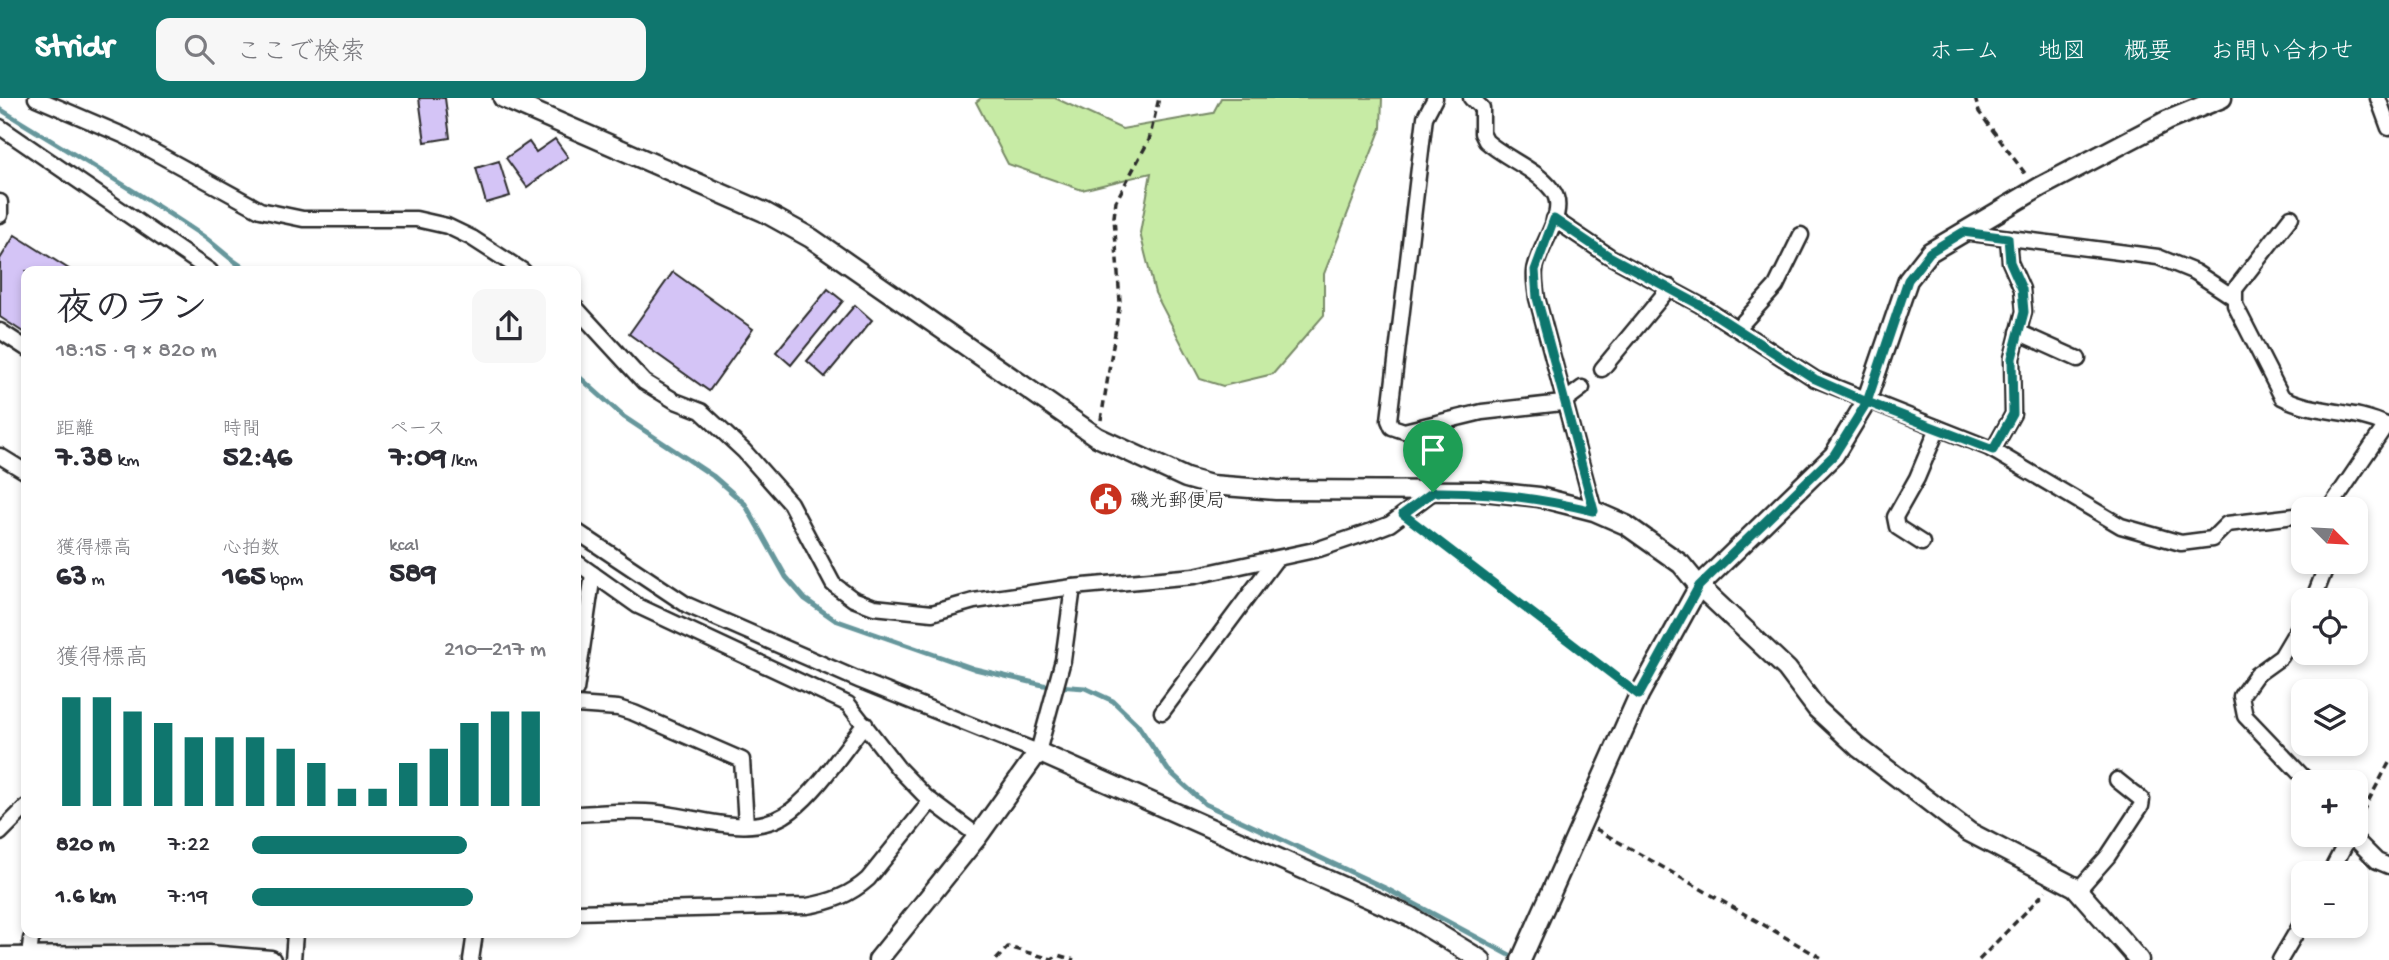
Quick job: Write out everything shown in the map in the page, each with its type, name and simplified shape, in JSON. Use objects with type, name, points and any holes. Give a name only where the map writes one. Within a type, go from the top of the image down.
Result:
[{"type":"street","points":[[36,98],[125,136],[260,211],[303,219],[416,219],[447,226],[472,238],[515,266]]},
{"type":"street","points":[[503,98],[764,212],[811,238],[1097,437],[1160,468],[1211,485],[1276,490],[1483,491],[1528,496],[1594,511],[1626,525],[1654,542],[1681,564],[1699,586],[1787,669],[1817,709],[1858,747],[1969,832],[2059,877],[2078,890],[2139,960]]},
{"type":"street","points":[[1435,98],[1425,117],[1389,420],[1392,426],[1404,431],[1482,412],[1562,403],[1582,388]]},
{"type":"street","points":[[1471,98],[1482,108],[1482,133],[1486,141],[1536,175],[1553,191],[1556,199],[1554,219],[1535,270],[1537,298],[1562,403],[1594,511]]},
{"type":"street","points":[[1522,958],[1639,695],[1699,586],[1834,455],[1867,402],[1908,280],[1930,252],[2037,188],[2166,121],[2222,98]]},
{"type":"street","points":[[2378,98],[2389,128]]},
{"type":"street","points":[[0,127],[203,266]]},
{"type":"street","points":[[0,202],[0,215]]},
{"type":"street","points":[[2233,297],[2248,270],[2291,218]]},
{"type":"street","points":[[1554,219],[1609,256],[1670,287],[1815,379],[1993,450],[2121,526],[2181,543],[2212,539],[2227,524],[2291,516]]},
{"type":"street","points":[[1963,232],[2158,257],[2195,272],[2233,297],[2275,388],[2282,397],[2302,405],[2369,416],[2388,425],[2337,497]]},
{"type":"street","points":[[1737,329],[1776,286],[1801,235]]},
{"type":"street","points":[[1993,450],[2013,414],[2012,358],[2024,302],[2010,262],[2008,238]]},
{"type":"street","points":[[1602,369],[1670,287]]},
{"type":"street","points":[[581,313],[644,382],[707,416],[762,471],[790,503],[833,584],[853,599],[874,607],[932,613],[974,601],[1073,587],[1194,576],[1276,559],[1372,531],[1403,514],[1433,492]]},
{"type":"street","points":[[0,331],[21,345]]},
{"type":"street","points":[[2018,332],[2078,359]]},
{"type":"street","points":[[1922,542],[1897,527],[1895,517],[1917,478],[1938,428]]},
{"type":"street","points":[[0,456],[21,469]]},
{"type":"street","points":[[581,534],[659,589],[687,605],[861,681],[1038,752],[1409,916],[1481,960]]},
{"type":"street","points":[[1162,712],[1276,559]]},
{"type":"street","points":[[581,566],[638,606],[848,704],[898,768],[931,801],[978,836]]},
{"type":"street","points":[[581,656],[593,574]]},
{"type":"street","points":[[878,960],[978,836],[1038,752],[1063,660],[1073,587]]},
{"type":"street","points":[[2291,640],[2281,657],[2256,675],[2241,696],[2245,716],[2297,770]]},
{"type":"street","points":[[581,706],[626,710],[742,760],[746,825]]},
{"type":"street","points":[[581,814],[648,812],[746,825],[775,819],[791,811],[864,724]]},
{"type":"street","points":[[2078,890],[2108,856],[2141,806],[2142,800],[2117,780]]},
{"type":"street","points":[[581,912],[807,906],[825,903],[858,888],[868,879],[931,801]]},
{"type":"street","points":[[0,833],[21,812]]},
{"type":"street","points":[[2363,847],[2377,861],[2389,866]]},
{"type":"street","points":[[29,957],[32,938]]},
{"type":"street","points":[[293,960],[295,938]]},
{"type":"street","points":[[471,960],[474,938]]},
{"type":"street","points":[[2280,960],[2293,938]]},
{"type":"street","points":[[0,957],[209,955],[271,960]]},
{"type":"path","points":[[1097,437],[1120,302],[1114,217],[1116,201],[1149,140],[1159,98]]},
{"type":"path","points":[[1975,98],[1979,112],[2037,188]]},
{"type":"path","points":[[1403,514],[1639,695]]},
{"type":"path","points":[[2368,802],[2389,762]]},
{"type":"path","points":[[1582,822],[1825,960]]},
{"type":"path","points":[[1979,960],[2059,877]]},
{"type":"path","points":[[996,960],[1008,947],[1052,959],[1058,955],[1074,960]]},
{"type":"green space","points":[[981,98],[1055,98],[1122,129],[1213,113],[1221,98],[1382,98],[1381,128],[1324,274],[1324,315],[1273,374],[1223,386],[1200,379],[1155,293],[1140,233],[1151,173],[1082,190],[1008,164],[976,102]]},
{"type":"building","points":[[419,98],[445,98],[450,138],[425,142]]},
{"type":"building","points":[[555,139],[568,157],[527,187],[506,158],[529,142],[536,152]]},
{"type":"building","points":[[499,161],[510,196],[486,203],[476,168]]},
{"type":"building","points":[[15,235],[64,266],[21,266],[21,331],[0,317],[0,259]]},
{"type":"building","points":[[673,272],[753,329],[709,391],[629,334]]},
{"type":"building","points":[[828,289],[843,301],[791,365],[776,352]]},
{"type":"building","points":[[855,305],[872,320],[825,377],[807,361]]},
{"type":"waterway","points":[[0,109],[126,186],[242,266]]},
{"type":"waterway","points":[[581,378],[624,417],[713,476],[745,504],[786,577],[805,599],[835,620],[975,669],[1043,685],[1085,688],[1113,701],[1137,724],[1168,770],[1205,804],[1385,888],[1519,960]]},
{"type":"place","name":"磯光郵便局","points":[[1106,499]]},
{"type":"route","points":[[1433,492],[1403,514],[1639,695],[1699,586],[1807,478],[1834,455],[1846,440],[1867,402],[1993,450],[2013,414],[2015,401],[2011,377],[2012,358],[2024,312],[2022,289],[2010,262],[2008,238],[1963,232],[1930,252],[1908,280],[1867,402],[1815,379],[1700,305],[1642,271],[1609,256],[1554,219],[1535,270],[1537,298],[1562,403],[1594,511],[1539,498],[1483,491],[1433,492]]}]
